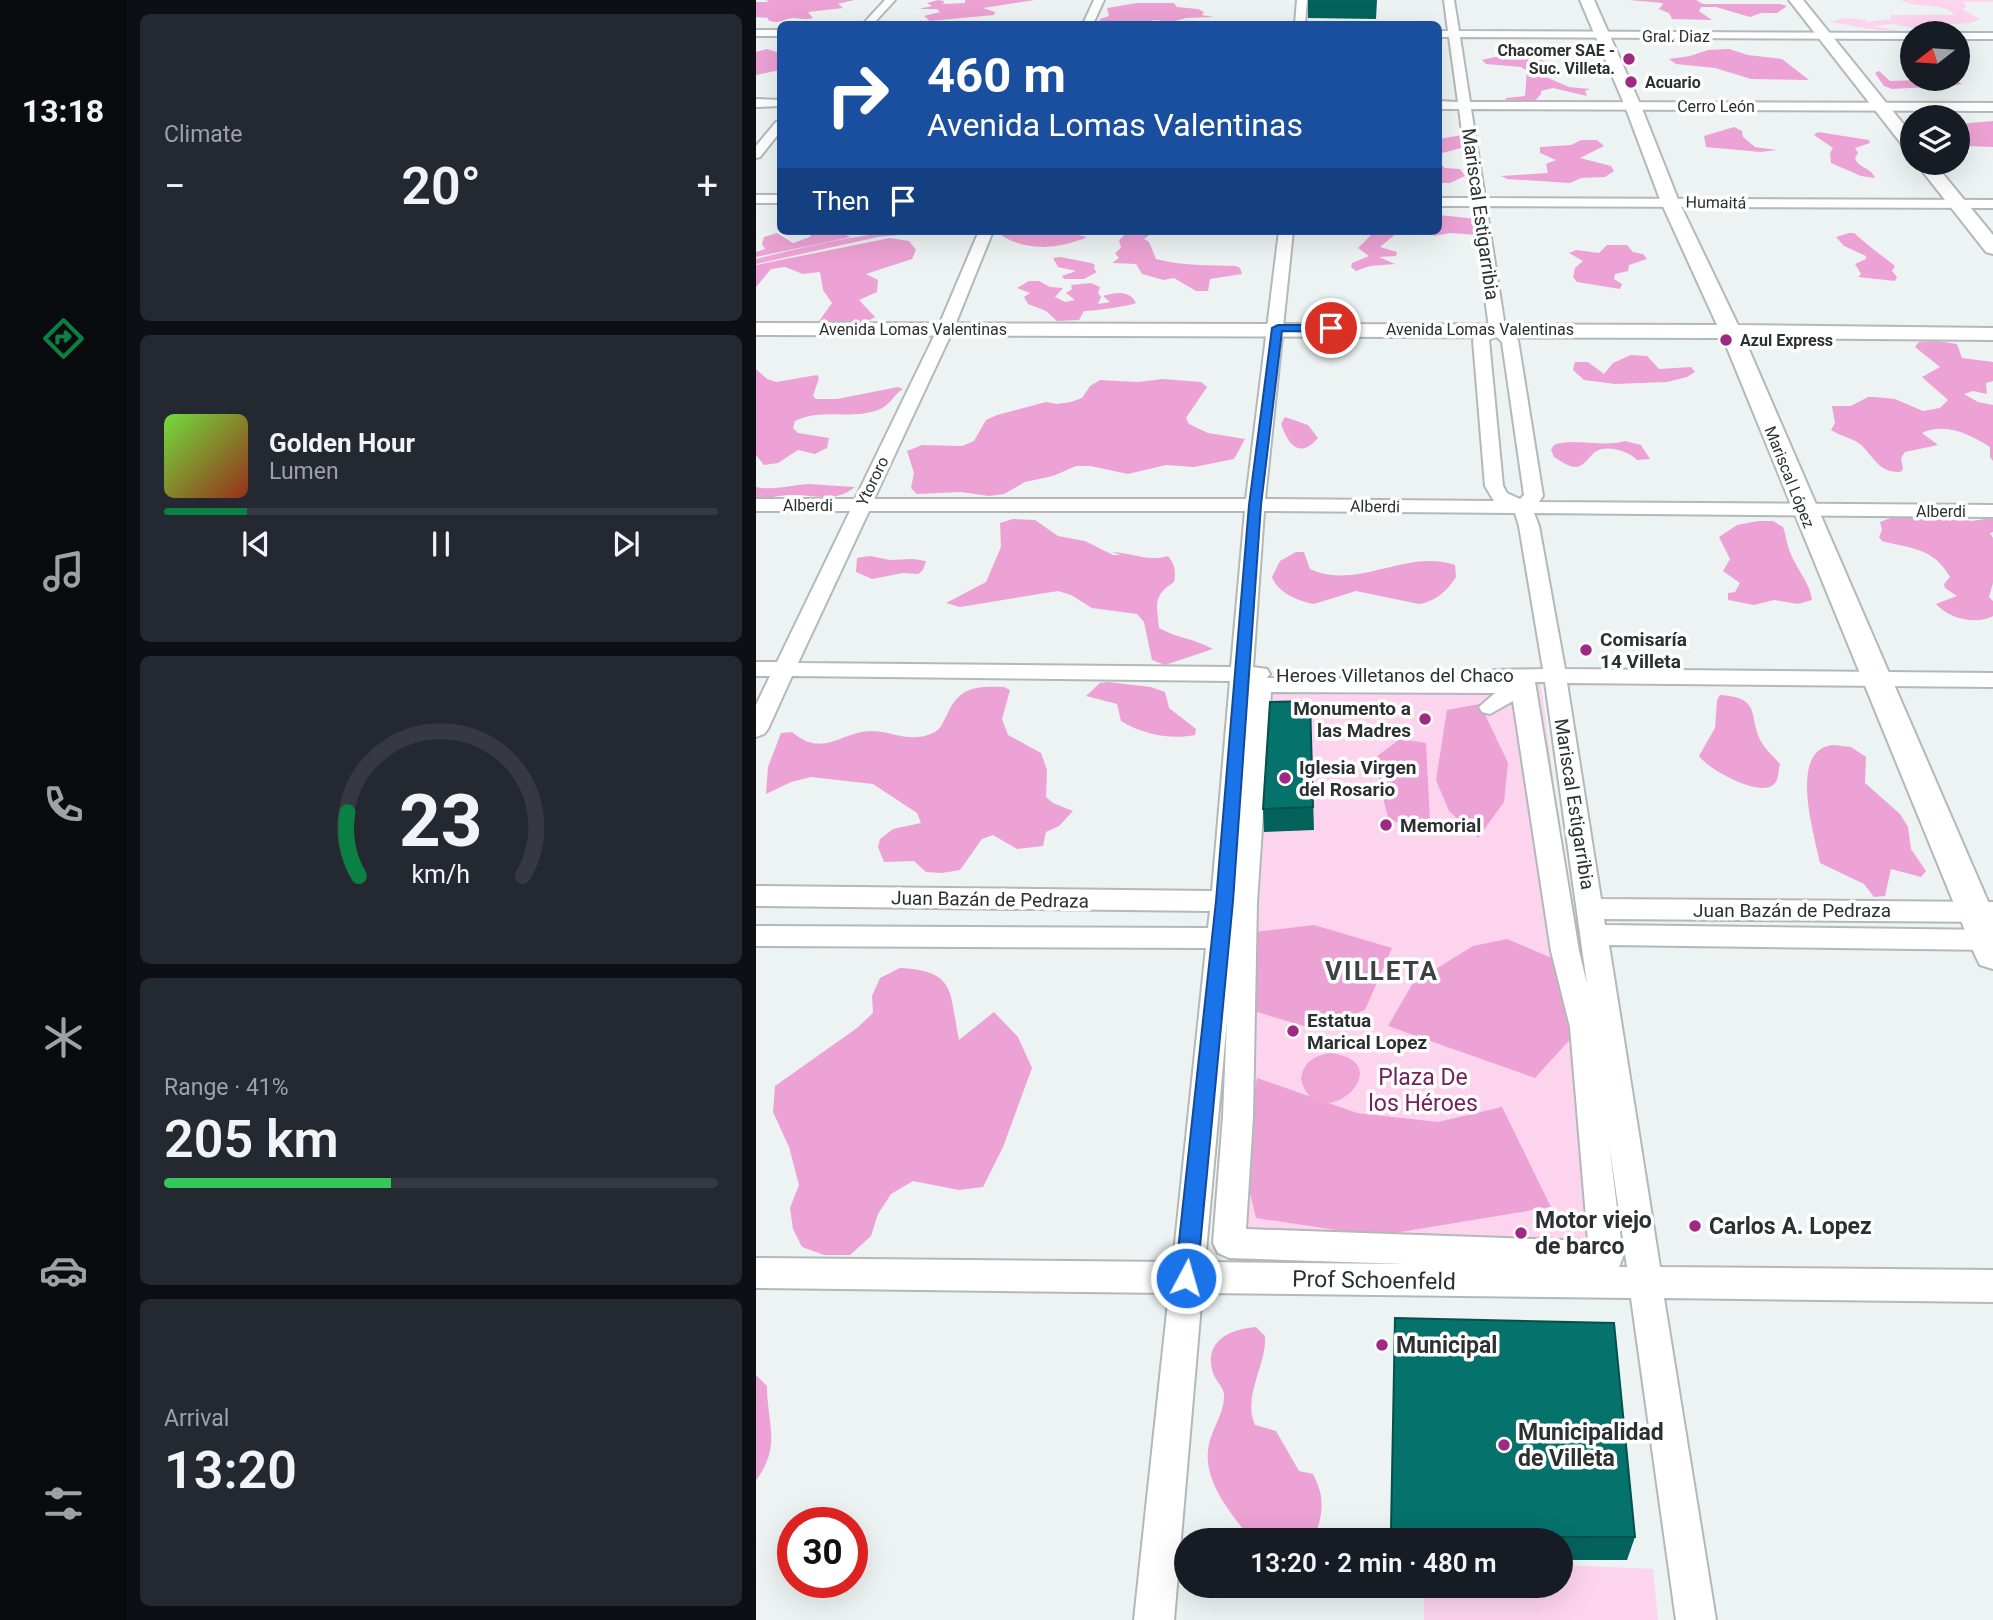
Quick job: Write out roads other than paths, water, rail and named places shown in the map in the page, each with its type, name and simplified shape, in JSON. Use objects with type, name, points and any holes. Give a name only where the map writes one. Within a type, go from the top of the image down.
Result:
[{"type":"main road","name":"Mariscal López","points":[[1587,0],[1633,106],[1670,202],[1731,332],[1876,679],[1984,912],[1991,945]]},
{"type":"main road","points":[[1796,0],[1900,130]]},
{"type":"main road","points":[[1935,175],[1993,248]]},
{"type":"main road","name":"Avenida Lomas Valentinas","points":[[756,329],[1278,328],[1993,334]]},
{"type":"street","points":[[871,21],[890,0]]},
{"type":"street","points":[[1089,21],[1099,0]]},
{"type":"street","points":[[1300,21],[1302,0]]},
{"type":"street","name":"Mariscal Estigarribia","points":[[1449,0],[1446,34],[1465,105],[1497,329],[1510,340],[1534,496],[1522,508],[1529,526],[1555,677],[1696,1620]]},
{"type":"street","points":[[756,33],[777,33]]},
{"type":"street","name":"Gral. Diaz","points":[[1446,34],[1900,36]]},
{"type":"street","points":[[1970,36],[1993,36]]},
{"type":"street","points":[[756,103],[777,103]]},
{"type":"street","name":"Cerro León","points":[[1442,105],[1993,107]]},
{"type":"street","points":[[756,154],[777,129]]},
{"type":"street","points":[[756,199],[777,199]]},
{"type":"street","name":"Humaitá","points":[[1442,202],[1993,204]]},
{"type":"street","name":"Ytororo","points":[[756,729],[945,330],[984,235]]},
{"type":"street","points":[[1154,1620],[1221,938],[1255,505],[1278,328],[1286,235]]},
{"type":"street","points":[[1497,329],[1481,340],[1494,486],[1500,497],[1522,508]]},
{"type":"street","name":"Alberdi","points":[[756,505],[1255,505],[1993,511]]},
{"type":"street","name":"Heroes Villetanos del Chaco","points":[[756,669],[1993,680]]},
{"type":"street","points":[[1522,685],[1566,951],[1584,1027],[1601,1221],[1607,1257],[1229,1243],[1238,1116],[1244,915],[1260,685],[1522,685],[1555,677]]},
{"type":"street","points":[[1490,707],[1522,685]]},
{"type":"street","name":"Juan Bazán de Pedraza","points":[[756,897],[1224,901]]},
{"type":"street","name":"Juan Bazán de Pedraza","points":[[1593,922],[1984,912]]},
{"type":"street","points":[[1593,922],[1991,945]]},
{"type":"street","points":[[756,936],[1221,938]]},
{"type":"street","name":"Prof Schoenfeld","points":[[756,1273],[1993,1286]]},
{"type":"place","name":"Chacomer SAE - Suc. Villeta.","points":[[1629,59]]},
{"type":"place","name":"Acuario","points":[[1631,82]]},
{"type":"place","name":"Azul Express","points":[[1726,340]]},
{"type":"place","name":"Comisaría 14 Villeta","points":[[1586,650]]},
{"type":"place","name":"Monumento a las Madres","points":[[1425,719]]},
{"type":"place","name":"Iglesia Virgen del Rosario","points":[[1285,778]]},
{"type":"place","name":"Memorial","points":[[1386,825]]},
{"type":"place","name":"Estatua Marical Lopez","points":[[1293,1031]]},
{"type":"place","name":"Carlos A. Lopez","points":[[1695,1226]]},
{"type":"place","name":"Motor viejo de barco","points":[[1521,1233]]},
{"type":"place","name":"Municipal","points":[[1382,1345]]},
{"type":"place","name":"Municipalidad de Villeta","points":[[1504,1445]]},
{"type":"district","name":"VILLETA","points":[[1382,971]]},
{"type":"park label","name":"Plaza De los Héroes","points":[[1423,1090]]}]
